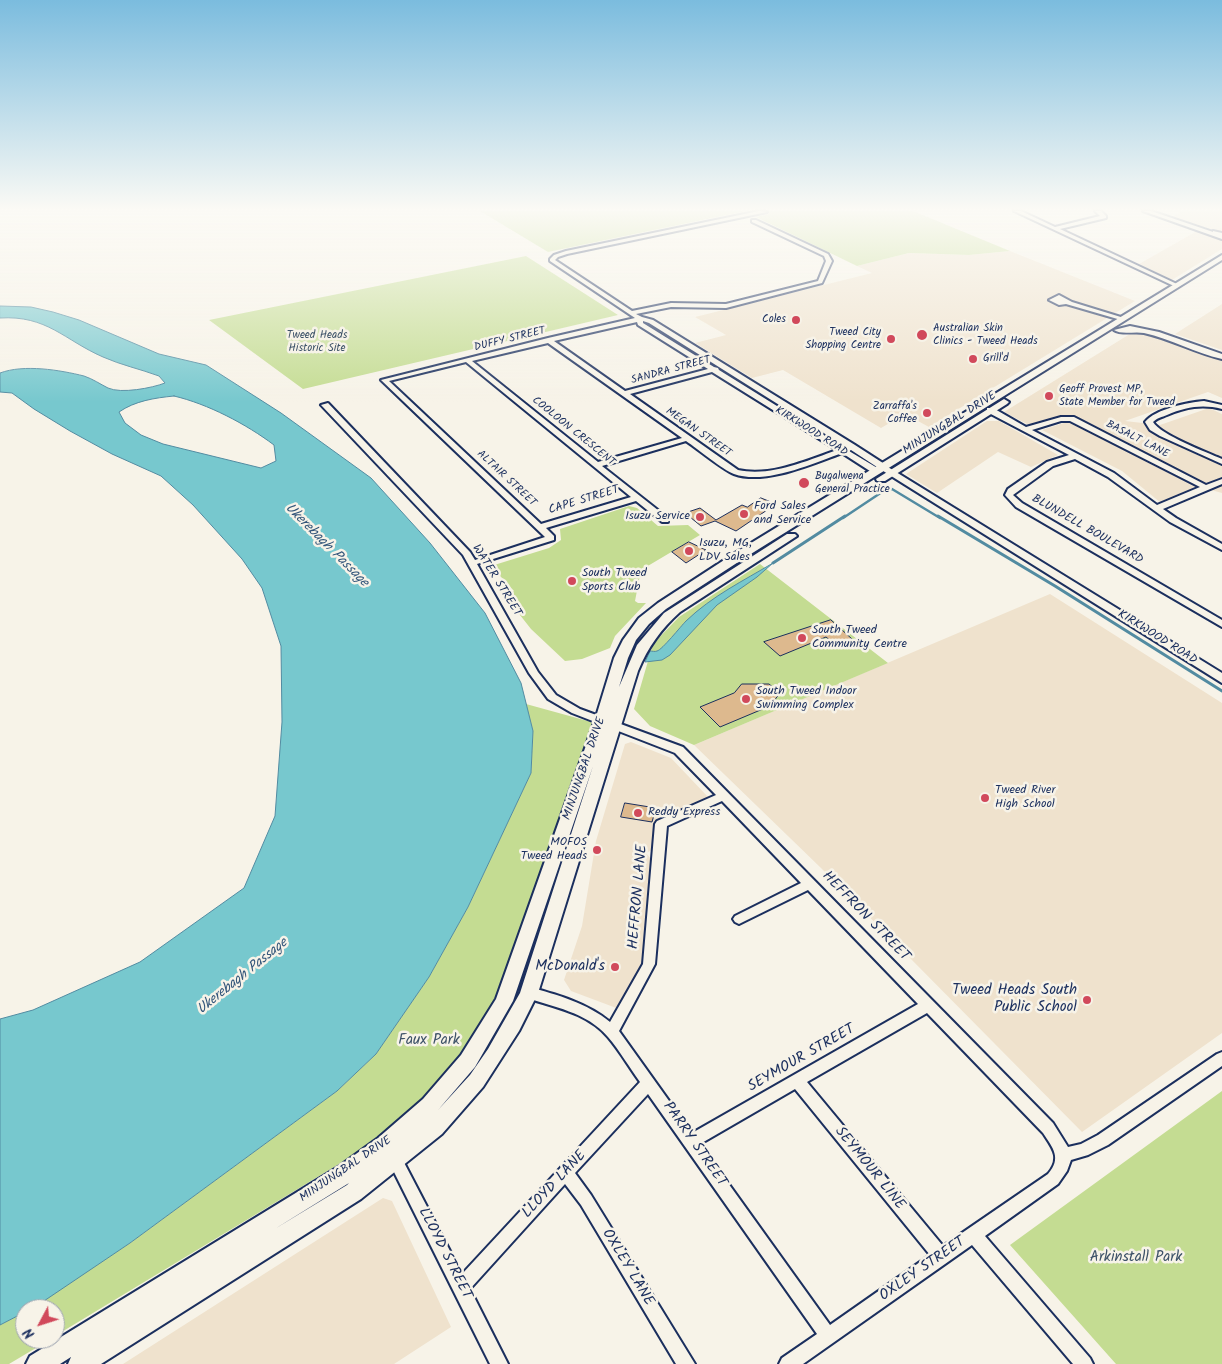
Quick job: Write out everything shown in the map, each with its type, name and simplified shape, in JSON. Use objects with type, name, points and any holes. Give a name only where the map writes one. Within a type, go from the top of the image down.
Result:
[{"type":"main road","name":"MINJUNGBAL DRIVE","points":[[82,1364],[354,1192],[391,1153],[468,1061],[504,1001],[608,722],[638,652],[660,622],[695,596],[884,471],[1121,318],[1192,275]]},
{"type":"main road","name":"MINJUNGBAL DRIVE","points":[[984,406],[1118,330],[1207,275]]},
{"type":"main road","name":"MINJUNGBAL DRIVE","points":[[38,1364],[328,1185],[391,1153],[461,1102],[492,1062],[512,1030],[529,992],[608,722]]},
{"type":"street","name":"KIRKWOOD ROAD","points":[[572,275],[636,316],[651,321],[852,447],[884,471],[1222,679]]},
{"type":"street","name":"DUFFY STREET","points":[[384,380],[548,340],[636,316],[684,306],[726,306],[816,284],[824,278],[825,275]]},
{"type":"street","points":[[1155,275],[1176,284]]},
{"type":"street","points":[[1068,303],[1121,318],[1222,356]]},
{"type":"street","name":"KIRKWOOD ROAD","points":[[636,316],[640,324],[841,451],[884,471]]},
{"type":"street","points":[[1118,330],[1143,331],[1222,356]]},
{"type":"street","name":"MEGAN STREET","points":[[548,340],[735,472],[751,476],[762,476],[852,447]]},
{"type":"street","name":"COOLOON CRESCENT","points":[[467,360],[665,520]]},
{"type":"street","name":"SANDRA STREET","points":[[623,394],[723,367]]},
{"type":"street","name":"ALTAIR STREET","points":[[384,380],[541,528]]},
{"type":"street","points":[[1222,407],[1211,402],[1198,402],[1152,418],[1148,422],[1153,428],[1163,434],[1222,462]]},
{"type":"street","name":"WATER STREET","points":[[325,405],[452,537],[474,563],[545,688],[563,704],[608,722]]},
{"type":"street","points":[[984,406],[1111,475],[1173,520],[1222,547]]},
{"type":"street","name":"BASALT LANE","points":[[1026,430],[1061,419],[1071,420],[1206,488]]},
{"type":"street","points":[[596,465],[686,439]]},
{"type":"street","name":"BLUNDELL BOULEVARD","points":[[1075,456],[1050,464],[1011,491],[1009,495],[1019,505],[1222,624]]},
{"type":"street","points":[[1157,508],[1222,481]]},
{"type":"street","name":"CAPE STREET","points":[[541,528],[636,498]]},
{"type":"street","points":[[474,563],[551,538],[541,528]]},
{"type":"street","name":"HEFFRON STREET","points":[[608,722],[674,747],[1048,1128],[1064,1155]]},
{"type":"street","name":"HEFFRON LANE","points":[[612,1032],[649,964],[661,824],[723,796]]},
{"type":"street","points":[[739,919],[809,884]]},
{"type":"street","name":"PARRY STREET","points":[[529,992],[577,1007],[596,1017],[612,1032],[692,1141],[828,1336]]},
{"type":"street","name":"SEYMOUR STREET","points":[[692,1141],[928,1005]]},
{"type":"street","points":[[1064,1155],[1083,1150],[1103,1140],[1222,1058]]},
{"type":"street","name":"SEYMOUR LINE","points":[[797,1081],[942,1257]]},
{"type":"street","name":"LLOYD LANE","points":[[461,1287],[649,1082]]},
{"type":"street","name":"LLOYD STREET","points":[[391,1153],[499,1364]]},
{"type":"street","name":"OXLEY STREET","points":[[788,1364],[974,1235],[1058,1174],[1064,1164],[1064,1155]]},
{"type":"street","name":"OXLEY LANE","points":[[566,1173],[586,1200],[686,1364]]},
{"type":"street","points":[[974,1235],[1084,1364]]},
{"type":"shaded area","name":"Tweed City Shopping Centre","points":[[865,275],[1069,275],[1135,301],[929,427],[905,414],[881,428],[783,370],[752,378],[695,343],[726,335],[695,317]]},
{"type":"shaded area","points":[[1161,275],[1181,275],[1172,280]]},
{"type":"shaded area","points":[[1222,304],[1222,350],[1175,334]]},
{"type":"shaded area","points":[[1133,332],[1154,336],[1222,361],[1222,398],[1208,392],[1125,421],[1160,425],[1209,408],[1222,414],[1222,493],[1197,486],[1161,503],[1122,471],[1042,430],[1067,422],[1093,432],[1074,418],[1062,415],[1027,424],[1004,412]]},
{"type":"shaded area","points":[[987,421],[999,421],[1058,455],[1031,467],[998,452],[937,493],[906,474]]},
{"type":"shaded area","name":"Tweed River High School","points":[[1050,594],[1222,703],[1222,1033],[1082,1132],[821,868],[694,745]]},
{"type":"shaded area","points":[[631,742],[671,758],[709,798],[656,824],[652,850],[646,853],[651,859],[643,966],[619,1009],[571,991],[564,980],[582,926],[596,841],[625,744]]},
{"type":"shaded area","points":[[383,1198],[392,1201],[451,1327],[394,1364],[123,1364]]},
{"type":"green space","name":"Tweed Heads Historic Site","points":[[434,275],[555,275],[618,315],[303,389],[209,320]]},
{"type":"green space","name":"South Tweed Sports Club","points":[[629,506],[637,508],[658,526],[688,525],[700,535],[641,570],[635,601],[646,603],[615,636],[610,648],[582,659],[565,661],[531,629],[505,596],[514,591],[491,566],[549,548],[561,540],[560,529]]},
{"type":"green space","points":[[760,564],[888,663],[694,745],[650,726],[634,709],[653,644],[679,617]]},
{"type":"green space","name":"Faux Park","points":[[526,704],[595,723],[497,996],[458,1064],[382,1138],[65,1330],[65,1299],[45,1299],[130,1243],[337,1091],[376,1054],[429,977],[468,907],[531,773],[533,731]]},
{"type":"green space","name":"Arkinstall Park","points":[[1222,1091],[1222,1364],[1116,1364],[1010,1245]]},
{"type":"green space","points":[[15,1317],[15,1349],[34,1349],[9,1364],[0,1364],[0,1325]]},
{"type":"water","name":"Ukerebagh Passage","points":[[0,306],[31,307],[53,312],[79,320],[159,354],[206,365],[281,413],[371,478],[430,543],[485,613],[521,683],[533,731],[531,773],[468,907],[429,977],[376,1054],[337,1091],[130,1243],[47,1299],[15,1299],[15,1317],[0,1325],[0,1019],[33,1010],[140,962],[244,888],[275,816],[282,722],[281,646],[262,588],[242,559],[193,505],[161,476],[112,454],[70,431],[12,393],[0,392],[0,373],[31,368],[53,370],[84,376],[114,390],[145,388],[165,383],[159,376],[103,357],[55,330],[30,320],[0,318]],"holes":[[[174,396],[200,404],[239,422],[274,445],[276,461],[261,468],[163,444],[141,435],[125,423],[119,412],[138,403]]]},
{"type":"water","points":[[773,563],[757,577],[717,605],[670,655],[662,660],[645,662],[650,651],[659,650],[686,621],[706,604]]},
{"type":"building","name":"Ford Sales and Service","points":[[761,498],[776,504],[736,531],[715,521],[701,526],[685,513],[700,508],[716,520],[742,505],[747,507]]},
{"type":"building","name":"Isuzu, MG, LDV Sales","points":[[689,542],[706,550],[686,563],[672,552]]},
{"type":"building","name":"South Tweed Community Centre","points":[[831,620],[852,639],[837,646],[826,637],[780,656],[764,642]]},
{"type":"building","name":"South Tweed Indoor Swimming Complex","points":[[742,684],[769,684],[780,693],[770,706],[720,727],[700,707],[734,693]]},
{"type":"building","name":"Reddy Express","points":[[625,803],[656,808],[652,822],[621,817]]},
{"type":"waterway","points":[[843,518],[885,490],[892,489],[940,518]]},
{"type":"waterway","points":[[773,563],[845,516]]},
{"type":"waterway","points":[[938,516],[1055,586],[1222,691]]},
{"type":"place","name":"Coles","points":[[796,320]]},
{"type":"place","name":"Australian Skin Clinics - Tweed Heads","points":[[922,335]]},
{"type":"place","name":"Tweed City Shopping Centre","points":[[891,339]]},
{"type":"place","name":"Grill'd","points":[[973,359]]},
{"type":"place","name":"Geoff Provest MP, State Member for Tweed","points":[[1049,396]]},
{"type":"place","name":"Zarraffa's Coffee","points":[[927,413]]},
{"type":"place","name":"Bugalwena General Practice","points":[[804,483]]},
{"type":"place","name":"Ford Sales and Service","points":[[744,514]]},
{"type":"place","name":"Isuzu Service","points":[[700,517]]},
{"type":"place","name":"Isuzu, MG, LDV Sales","points":[[689,551]]},
{"type":"place","name":"South Tweed Sports Club","points":[[572,581]]},
{"type":"place","name":"South Tweed Community Centre","points":[[802,638]]},
{"type":"place","name":"South Tweed Indoor Swimming Complex","points":[[746,699]]},
{"type":"place","name":"Tweed River High School","points":[[985,798]]},
{"type":"place","name":"Reddy Express","points":[[638,813]]},
{"type":"place","name":"MOFOS Tweed Heads","points":[[597,850]]},
{"type":"place","name":"McDonald's","points":[[615,967]]},
{"type":"place","name":"Tweed Heads South Public School","points":[[1087,1000]]}]
